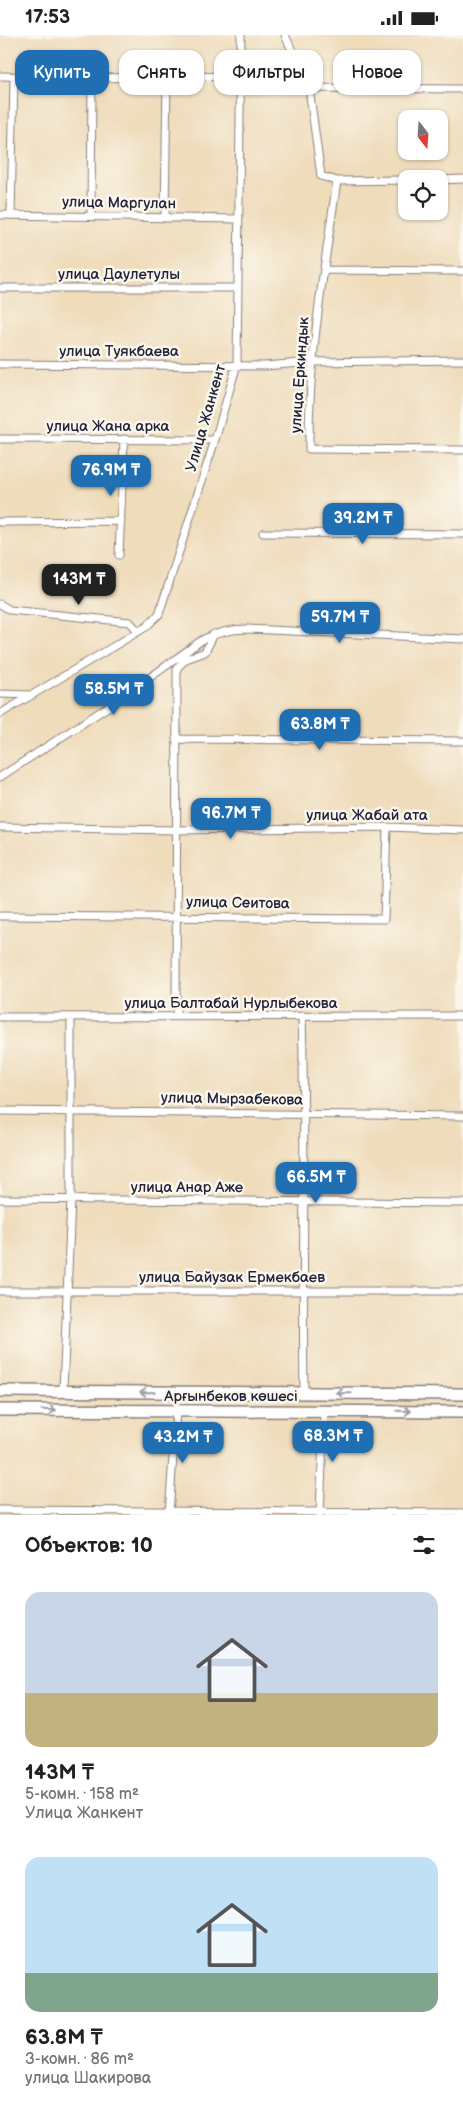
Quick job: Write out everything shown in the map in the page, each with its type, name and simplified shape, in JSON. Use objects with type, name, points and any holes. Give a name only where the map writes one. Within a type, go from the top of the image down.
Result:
[{"type":"main road","name":"Арғынбеков көшесі","points":[[0,1391],[463,1394]]},
{"type":"main road","name":"Арғынбеков көшесі","points":[[0,1410],[463,1412]]},
{"type":"street","name":"Улица Жанкент","points":[[240,35],[240,50]]},
{"type":"street","points":[[285,35],[292,50]]},
{"type":"street","points":[[0,77],[14,77],[11,215]]},
{"type":"street","points":[[323,89],[463,89]]},
{"type":"street","points":[[91,216],[92,95]]},
{"type":"street","points":[[165,217],[167,95]]},
{"type":"street","name":"Улица Жанкент","points":[[0,714],[154,621],[159,614],[215,440],[237,364],[240,95]]},
{"type":"street","points":[[310,95],[321,176],[337,181],[398,180]]},
{"type":"street","points":[[448,179],[463,179]]},
{"type":"street","name":"улица Еркиндык","points":[[337,181],[313,362],[309,449],[463,450]]},
{"type":"street","name":"улица Маргулан","points":[[0,215],[238,219]]},
{"type":"street","points":[[324,270],[463,271]]},
{"type":"street","name":"улица Даулетулы","points":[[0,288],[238,288]]},
{"type":"street","name":"улица Туякбаева","points":[[0,364],[237,364],[265,366],[313,362],[463,360]]},
{"type":"street","name":"улица Жана арка","points":[[0,439],[215,440]]},
{"type":"street","points":[[119,555],[124,439]]},
{"type":"street","points":[[0,522],[121,521]]},
{"type":"street","points":[[263,533],[463,534]]},
{"type":"street","points":[[0,605],[10,610],[130,622],[138,631]]},
{"type":"street","points":[[0,777],[124,697],[214,633],[231,629],[247,629],[463,639]]},
{"type":"street","points":[[176,1016],[175,830],[177,668],[186,659],[206,652],[214,633]]},
{"type":"street","points":[[0,695],[32,695]]},
{"type":"street","points":[[176,739],[463,741]]},
{"type":"street","name":"улица Жабай ата","points":[[0,827],[175,830],[387,827],[463,830]]},
{"type":"street","name":"улица Сеитова","points":[[0,916],[384,919],[387,827]]},
{"type":"street","points":[[302,1016],[305,1114],[302,1291],[304,1393]]},
{"type":"street","name":"улица Балтабай Нурлыбекова","points":[[0,1017],[463,1016]]},
{"type":"street","points":[[63,1391],[72,1200],[71,1017]]},
{"type":"street","name":"улица Мырзабекова","points":[[0,1111],[463,1116]]},
{"type":"street","name":"улица Анар Аже","points":[[0,1199],[463,1203]]},
{"type":"street","name":"улица Байузак Ермекбаев","points":[[0,1291],[463,1291]]},
{"type":"street","points":[[320,1514],[324,1410]]},
{"type":"street","points":[[169,1514],[176,1412]]},
{"type":"street","points":[[0,1510],[169,1514],[463,1513]]}]
